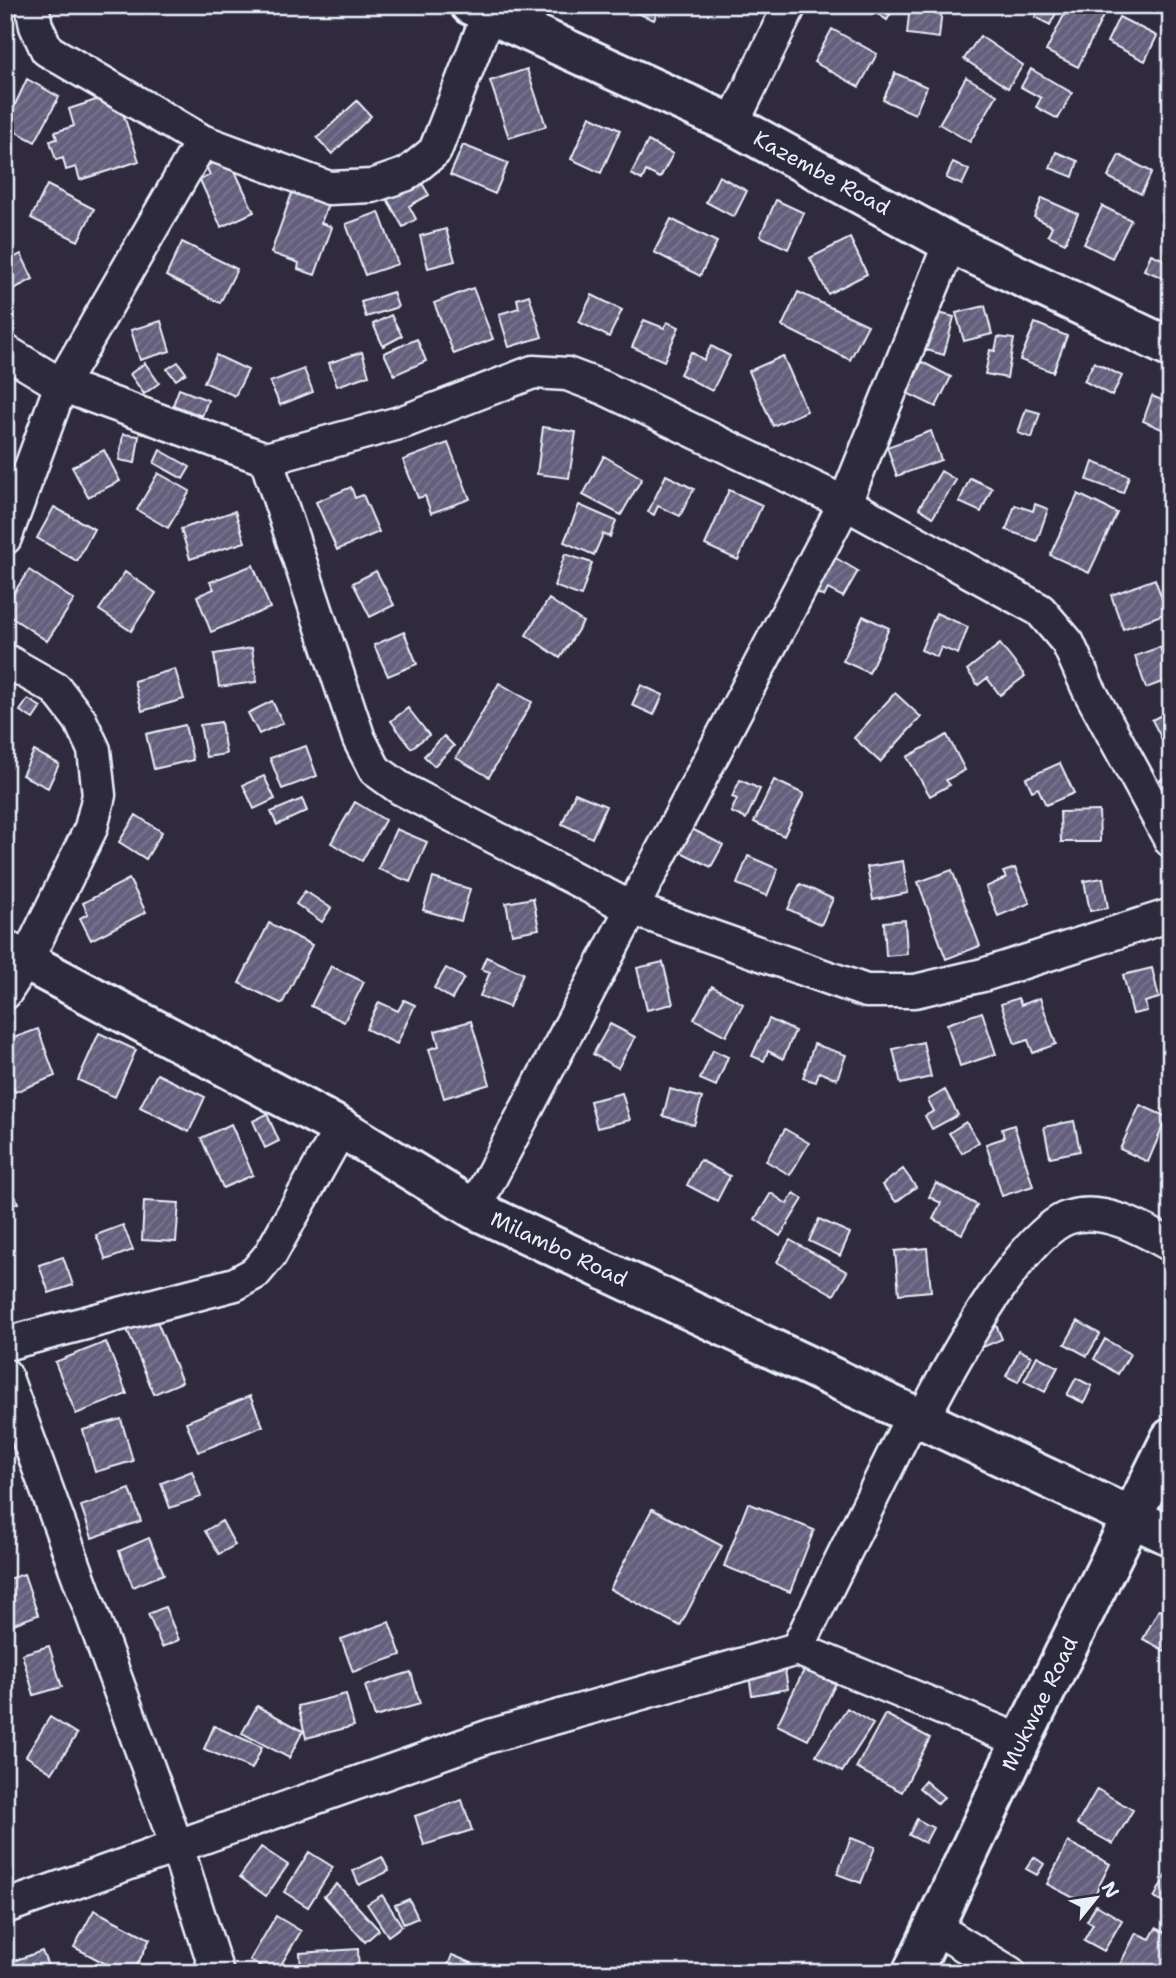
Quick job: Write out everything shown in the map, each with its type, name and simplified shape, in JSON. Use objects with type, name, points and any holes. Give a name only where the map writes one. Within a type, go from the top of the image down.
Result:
[{"type":"street","points":[[32,5],[36,26],[47,50],[202,141],[329,188],[372,186],[407,174],[435,150],[479,10]]},
{"type":"street","points":[[732,124],[790,5]]},
{"type":"street","name":"Kazembe Road","points":[[479,10],[732,124],[950,243],[1171,348]]},
{"type":"street","points":[[5,538],[61,384],[202,141]]},
{"type":"street","points":[[474,1209],[845,503],[950,243]]},
{"type":"street","points":[[5,351],[61,384],[266,459],[403,422],[533,372],[567,374],[604,388],[845,503],[1040,610],[1068,643],[1088,688],[1171,841]]},
{"type":"street","points":[[266,459],[359,739],[375,770],[400,788],[633,909],[866,991],[915,991],[983,975],[1171,915]]},
{"type":"street","points":[[5,660],[56,689],[80,720],[94,750],[99,795],[90,828],[16,955],[5,993]]},
{"type":"street","name":"Milambo Road","points":[[16,955],[341,1128],[474,1209],[916,1419],[1171,1536]]},
{"type":"street","points":[[5,1344],[235,1284],[255,1273],[270,1255],[341,1128]]},
{"type":"street","points":[[797,1649],[916,1419],[966,1334],[1045,1231],[1069,1217],[1093,1214],[1116,1220],[1171,1245]]},
{"type":"street","points":[[5,1375],[177,1847],[217,1973]]},
{"type":"street","name":"Mukwae Road","points":[[912,1973],[1021,1741],[1171,1438]]},
{"type":"street","points":[[5,1907],[490,1736],[797,1649],[1021,1741]]},
{"type":"street","points":[[934,1927],[1010,1973]]},
{"type":"building","points":[[617,5],[660,5],[654,20]]},
{"type":"building","points":[[864,5],[896,5],[887,20]]},
{"type":"building","points":[[910,5],[942,9],[939,38],[907,34]]},
{"type":"building","points":[[1041,5],[1060,5],[1050,25],[1035,17]]},
{"type":"building","points":[[1069,5],[1108,6],[1078,67],[1046,51]]},
{"type":"building","points":[[1119,17],[1157,36],[1145,61],[1107,42]]},
{"type":"building","points":[[832,29],[877,54],[859,87],[814,62]]},
{"type":"building","points":[[980,36],[1023,65],[1008,88],[964,59]]},
{"type":"building","points":[[527,69],[546,126],[509,138],[490,81]]},
{"type":"building","points":[[1031,69],[1072,93],[1058,119],[1036,107],[1041,98],[1021,87]]},
{"type":"building","points":[[895,73],[927,87],[915,114],[883,100]]},
{"type":"building","points":[[966,77],[997,95],[970,142],[939,124]]},
{"type":"building","points":[[27,79],[59,97],[35,142],[5,126]]},
{"type":"building","points":[[108,96],[111,107],[120,104],[139,161],[80,180],[76,167],[66,170],[63,158],[56,160],[50,141],[57,139],[55,132],[74,126],[69,109]]},
{"type":"building","points":[[357,101],[371,116],[332,154],[317,138]]},
{"type":"building","points":[[590,116],[620,130],[601,173],[571,159]]},
{"type":"building","points":[[648,141],[673,154],[660,178],[646,171],[642,180],[631,174]]},
{"type":"building","points":[[463,145],[508,163],[495,194],[450,175]]},
{"type":"building","points":[[1056,152],[1078,161],[1073,177],[1050,168]]},
{"type":"building","points":[[1119,155],[1152,172],[1141,194],[1108,177]]},
{"type":"building","points":[[228,156],[254,212],[221,227],[200,180],[210,175],[206,166]]},
{"type":"building","points":[[953,162],[969,170],[962,185],[946,178]]},
{"type":"building","points":[[719,176],[747,191],[734,217],[706,202]]},
{"type":"building","points":[[420,180],[429,195],[409,206],[416,219],[403,227],[387,199]]},
{"type":"building","points":[[47,185],[94,209],[78,241],[31,218]]},
{"type":"building","points":[[293,190],[329,202],[321,223],[332,227],[315,275],[298,269],[299,263],[271,253]]},
{"type":"building","points":[[1042,198],[1078,214],[1065,243],[1048,235],[1052,226],[1034,217]]},
{"type":"building","points":[[776,200],[804,213],[788,249],[760,236]]},
{"type":"building","points":[[1102,206],[1131,220],[1112,258],[1084,244]]},
{"type":"building","points":[[379,212],[398,264],[365,275],[346,224]]},
{"type":"building","points":[[671,219],[717,242],[700,276],[654,252]]},
{"type":"building","points":[[446,229],[455,261],[428,268],[420,236]]},
{"type":"building","points":[[850,238],[867,274],[828,294],[810,258]]},
{"type":"building","points":[[182,242],[237,269],[220,303],[166,276]]},
{"type":"building","points":[[21,254],[33,279],[14,289],[5,273],[5,262]]},
{"type":"building","points":[[1151,254],[1171,263],[1171,281],[1144,270]]},
{"type":"building","points":[[473,288],[493,339],[454,354],[434,303]]},
{"type":"building","points":[[393,292],[398,307],[366,317],[361,302]]},
{"type":"building","points":[[798,292],[868,325],[850,360],[782,326]]},
{"type":"building","points":[[529,295],[542,337],[509,347],[499,314],[519,308],[517,299]]},
{"type":"building","points":[[592,295],[622,310],[609,337],[579,322]]},
{"type":"building","points":[[985,306],[992,334],[964,341],[956,313]]},
{"type":"building","points":[[931,311],[954,317],[944,355],[920,348]]},
{"type":"building","points":[[391,315],[402,336],[383,346],[373,324]]},
{"type":"building","points":[[644,320],[664,328],[667,322],[679,327],[664,361],[632,347]]},
{"type":"building","points":[[161,321],[170,351],[140,360],[131,330]]},
{"type":"building","points":[[1035,323],[1067,336],[1053,372],[1020,360]]},
{"type":"building","points":[[998,337],[1014,339],[1007,378],[985,374],[990,350],[995,351]]},
{"type":"building","points":[[417,339],[426,361],[394,375],[384,353]]},
{"type":"building","points":[[711,346],[730,356],[712,391],[680,374],[691,352],[704,360]]},
{"type":"building","points":[[362,352],[369,375],[337,386],[329,363]]},
{"type":"building","points":[[216,355],[248,370],[235,396],[204,382]]},
{"type":"building","points":[[783,356],[807,411],[773,426],[749,371]]},
{"type":"building","points":[[178,362],[186,373],[176,380],[167,369]]},
{"type":"building","points":[[922,362],[951,377],[936,407],[907,393]]},
{"type":"building","points":[[1094,362],[1122,376],[1112,396],[1084,381]]},
{"type":"building","points":[[145,363],[159,383],[144,394],[130,374]]},
{"type":"building","points":[[304,369],[313,392],[280,405],[270,382]]},
{"type":"building","points":[[179,389],[208,400],[202,416],[173,405]]},
{"type":"building","points":[[1152,396],[1171,404],[1171,433],[1143,421]]},
{"type":"building","points":[[1026,409],[1040,413],[1032,438],[1018,433]]},
{"type":"building","points":[[543,427],[576,432],[569,478],[537,474]]},
{"type":"building","points":[[931,431],[941,460],[897,476],[887,447]]},
{"type":"building","points":[[123,434],[139,436],[135,463],[119,460]]},
{"type":"building","points":[[448,443],[470,499],[431,513],[425,496],[418,498],[403,460]]},
{"type":"building","points":[[104,450],[120,481],[88,497],[72,467]]},
{"type":"building","points":[[160,450],[190,467],[183,479],[154,463]]},
{"type":"building","points":[[604,456],[642,478],[621,515],[583,495]]},
{"type":"building","points":[[1093,462],[1129,476],[1123,493],[1087,480]]},
{"type":"building","points":[[941,471],[956,480],[933,517],[919,508]]},
{"type":"building","points":[[158,473],[190,491],[168,528],[137,510]]},
{"type":"building","points":[[666,475],[694,489],[680,516],[658,506],[654,515],[648,512]]},
{"type":"building","points":[[970,478],[992,488],[981,512],[959,502]]},
{"type":"building","points":[[351,487],[355,498],[363,495],[379,532],[337,550],[316,502]]},
{"type":"building","points":[[729,490],[762,505],[738,560],[705,545]]},
{"type":"building","points":[[1078,494],[1117,513],[1089,573],[1050,555]]},
{"type":"building","points":[[1035,504],[1048,509],[1037,541],[1006,530],[1015,505],[1033,511]]},
{"type":"building","points":[[579,505],[616,521],[610,537],[603,534],[594,555],[564,542]]},
{"type":"building","points":[[54,507],[94,529],[77,561],[37,538]]},
{"type":"building","points":[[235,511],[245,542],[190,559],[181,529]]},
{"type":"building","points":[[565,554],[592,563],[581,596],[554,586]]},
{"type":"building","points":[[829,554],[858,571],[843,597],[828,589],[824,597],[809,589]]},
{"type":"building","points":[[253,565],[270,608],[211,632],[197,596],[214,589],[210,582]]},
{"type":"building","points":[[29,570],[74,600],[47,641],[5,613],[5,606]]},
{"type":"building","points":[[376,571],[394,605],[370,617],[353,583]]},
{"type":"building","points":[[125,572],[156,593],[131,631],[99,610]]},
{"type":"building","points":[[1155,579],[1167,613],[1123,629],[1111,595]]},
{"type":"building","points":[[549,599],[583,622],[560,658],[526,635]]},
{"type":"building","points":[[936,613],[968,627],[958,654],[941,647],[937,657],[921,650]]},
{"type":"building","points":[[863,616],[889,628],[869,673],[843,661]]},
{"type":"building","points":[[404,632],[417,664],[388,676],[374,645]]},
{"type":"building","points":[[1000,644],[1025,676],[1000,695],[987,678],[978,685],[967,670]]},
{"type":"building","points":[[1160,647],[1171,679],[1146,688],[1135,656]]},
{"type":"building","points":[[252,648],[257,682],[219,687],[214,654]]},
{"type":"building","points":[[175,669],[184,699],[142,711],[134,681]]},
{"type":"building","points":[[499,683],[532,702],[489,777],[456,758]]},
{"type":"building","points":[[641,685],[663,695],[654,715],[632,705]]},
{"type":"building","points":[[895,693],[921,717],[880,762],[854,738]]},
{"type":"building","points":[[28,699],[41,707],[33,719],[20,711]]},
{"type":"building","points":[[272,701],[283,723],[259,734],[248,713]]},
{"type":"building","points":[[408,708],[429,735],[411,748],[391,721]]},
{"type":"building","points":[[1171,710],[1171,745],[1166,747],[1152,720]]},
{"type":"building","points":[[221,722],[226,754],[206,757],[200,725]]},
{"type":"building","points":[[185,725],[193,760],[154,769],[146,734]]},
{"type":"building","points":[[947,735],[965,770],[946,780],[950,785],[930,796],[907,757]]},
{"type":"building","points":[[444,736],[454,746],[434,766],[424,756]]},
{"type":"building","points":[[306,746],[317,776],[282,789],[270,758]]},
{"type":"building","points":[[34,751],[59,764],[48,788],[22,775]]},
{"type":"building","points":[[1060,763],[1074,793],[1046,805],[1038,788],[1032,791],[1026,778]]},
{"type":"building","points":[[1171,775],[1171,813],[1154,783]]},
{"type":"building","points":[[264,776],[275,799],[254,809],[243,785]]},
{"type":"building","points":[[740,780],[760,789],[746,819],[731,812],[737,799],[732,797]]},
{"type":"building","points":[[774,780],[804,794],[784,836],[754,822]]},
{"type":"building","points":[[575,793],[606,806],[592,838],[562,824]]},
{"type":"building","points":[[302,799],[307,811],[277,825],[271,812]]},
{"type":"building","points":[[355,802],[385,820],[362,861],[331,843]]},
{"type":"building","points":[[1099,811],[1100,842],[1061,842],[1060,812]]},
{"type":"building","points":[[136,815],[162,832],[146,859],[119,842]]},
{"type":"building","points":[[690,828],[723,845],[711,867],[679,851]]},
{"type":"building","points":[[396,829],[427,842],[410,882],[378,869]]},
{"type":"building","points":[[748,856],[778,869],[767,896],[737,884]]},
{"type":"building","points":[[903,861],[908,893],[873,900],[867,867]]},
{"type":"building","points":[[1015,868],[1030,903],[998,916],[986,887],[1006,878],[1003,872]]},
{"type":"building","points":[[952,870],[980,946],[946,959],[918,882]]},
{"type":"building","points":[[433,878],[470,889],[461,921],[423,910]]},
{"type":"building","points":[[1103,878],[1108,908],[1090,911],[1084,881]]},
{"type":"building","points":[[129,879],[146,912],[91,940],[80,918],[88,914],[83,903]]},
{"type":"building","points":[[800,884],[833,899],[821,925],[788,909]]},
{"type":"building","points":[[305,891],[331,908],[322,922],[296,904]]},
{"type":"building","points":[[533,898],[539,929],[512,934],[506,903]]},
{"type":"building","points":[[905,920],[907,954],[886,956],[884,922]]},
{"type":"building","points":[[269,923],[312,945],[282,1004],[239,983]]},
{"type":"building","points":[[486,957],[523,973],[509,1007],[480,996],[490,972],[481,969]]},
{"type":"building","points":[[663,962],[673,1004],[647,1010],[637,968]]},
{"type":"building","points":[[331,966],[364,982],[344,1022],[311,1006]]},
{"type":"building","points":[[446,968],[464,978],[452,999],[434,988]]},
{"type":"building","points":[[1152,968],[1159,998],[1145,1002],[1147,1011],[1133,1014],[1123,975]]},
{"type":"building","points":[[712,986],[743,1004],[726,1036],[694,1019]]},
{"type":"building","points":[[1018,998],[1021,1005],[1040,998],[1056,1044],[1033,1053],[1028,1040],[1015,1044],[1001,1004]]},
{"type":"building","points":[[404,1000],[415,1005],[397,1044],[366,1029],[379,1002],[398,1011]]},
{"type":"building","points":[[982,1012],[996,1054],[960,1066],[947,1024]]},
{"type":"building","points":[[769,1019],[795,1031],[783,1059],[768,1051],[764,1061],[752,1056]]},
{"type":"building","points":[[471,1021],[490,1084],[444,1098],[429,1049],[439,1046],[435,1031]]},
{"type":"building","points":[[610,1024],[635,1037],[618,1068],[593,1054]]},
{"type":"building","points":[[38,1029],[55,1076],[15,1092],[5,1066],[5,1041]]},
{"type":"building","points":[[99,1033],[136,1050],[115,1097],[78,1080]]},
{"type":"building","points":[[923,1042],[931,1077],[901,1084],[893,1049]]},
{"type":"building","points":[[814,1044],[846,1055],[837,1079],[819,1072],[816,1082],[803,1078]]},
{"type":"building","points":[[713,1050],[728,1057],[716,1086],[700,1079]]},
{"type":"building","points":[[157,1074],[205,1097],[189,1132],[140,1107]]},
{"type":"building","points":[[670,1089],[702,1098],[694,1125],[663,1116]]},
{"type":"building","points":[[945,1090],[958,1115],[932,1129],[925,1116],[934,1111],[928,1100]]},
{"type":"building","points":[[622,1093],[630,1120],[597,1128],[590,1101]]},
{"type":"building","points":[[1140,1105],[1167,1117],[1148,1162],[1120,1149]]},
{"type":"building","points":[[267,1114],[279,1141],[265,1148],[253,1121]]},
{"type":"building","points":[[1074,1121],[1080,1151],[1050,1157],[1044,1127]]},
{"type":"building","points":[[966,1122],[979,1142],[962,1153],[949,1133]]},
{"type":"building","points":[[231,1124],[253,1175],[223,1188],[201,1138]]},
{"type":"building","points":[[1014,1125],[1033,1186],[1002,1196],[986,1144],[1004,1138],[1002,1129]]},
{"type":"building","points":[[785,1129],[809,1143],[790,1175],[766,1161]]},
{"type":"building","points":[[700,1160],[730,1176],[717,1201],[687,1185]]},
{"type":"building","points":[[903,1169],[916,1187],[896,1202],[882,1185]]},
{"type":"building","points":[[5,1170],[18,1203],[5,1207]]},
{"type":"building","points":[[936,1183],[977,1205],[962,1234],[933,1219],[941,1203],[929,1197]]},
{"type":"building","points":[[771,1193],[787,1204],[794,1193],[803,1199],[780,1236],[755,1219]]},
{"type":"building","points":[[144,1201],[179,1203],[176,1242],[142,1240]]},
{"type":"building","points":[[819,1219],[850,1233],[840,1256],[809,1241]]},
{"type":"building","points":[[123,1225],[133,1250],[106,1260],[96,1235]]},
{"type":"building","points":[[790,1240],[847,1272],[834,1295],[777,1262]]},
{"type":"building","points":[[927,1248],[931,1291],[899,1294],[895,1251]]},
{"type":"building","points":[[63,1257],[73,1285],[49,1293],[39,1265]]},
{"type":"building","points":[[154,1314],[182,1382],[154,1394],[126,1327]]},
{"type":"building","points":[[1078,1321],[1100,1334],[1087,1356],[1065,1344]]},
{"type":"building","points":[[996,1325],[1002,1339],[983,1347],[977,1332]]},
{"type":"building","points":[[1105,1339],[1130,1354],[1118,1374],[1094,1359]]},
{"type":"building","points":[[106,1342],[127,1394],[76,1414],[55,1362]]},
{"type":"building","points":[[1019,1350],[1031,1356],[1018,1382],[1006,1376]]},
{"type":"building","points":[[1037,1356],[1058,1367],[1045,1392],[1024,1381]]},
{"type":"building","points":[[1076,1378],[1092,1386],[1084,1403],[1067,1395]]},
{"type":"building","points":[[250,1396],[263,1426],[198,1452],[186,1422]]},
{"type":"building","points":[[121,1419],[133,1461],[95,1472],[83,1430]]},
{"type":"building","points":[[192,1471],[201,1497],[170,1508],[161,1483]]},
{"type":"building","points":[[130,1489],[141,1521],[92,1538],[81,1506]]},
{"type":"building","points":[[748,1503],[814,1530],[790,1592],[724,1566]]},
{"type":"building","points":[[652,1509],[722,1546],[680,1626],[610,1589]]},
{"type":"building","points":[[222,1521],[235,1545],[219,1554],[205,1531]]},
{"type":"building","points":[[149,1538],[164,1574],[133,1587],[119,1551]]},
{"type":"building","points":[[24,1574],[38,1615],[8,1626],[5,1580]]},
{"type":"building","points":[[165,1607],[179,1640],[162,1647],[148,1614]]},
{"type":"building","points":[[1159,1609],[1171,1615],[1171,1654],[1143,1639]]},
{"type":"building","points":[[389,1622],[401,1655],[353,1672],[341,1639]]},
{"type":"building","points":[[49,1646],[62,1687],[34,1695],[22,1654]]},
{"type":"building","points":[[806,1666],[837,1681],[808,1740],[777,1725]]},
{"type":"building","points":[[785,1670],[788,1689],[752,1695],[749,1676]]},
{"type":"building","points":[[411,1672],[420,1704],[375,1717],[365,1686]]},
{"type":"building","points":[[346,1694],[354,1726],[306,1738],[298,1706]]},
{"type":"building","points":[[257,1706],[303,1731],[289,1758],[242,1733]]},
{"type":"building","points":[[847,1708],[873,1724],[842,1772],[816,1755]]},
{"type":"building","points":[[885,1714],[930,1738],[902,1792],[856,1768]]},
{"type":"building","points":[[50,1717],[77,1734],[52,1773],[26,1756]]},
{"type":"building","points":[[214,1726],[262,1747],[252,1769],[204,1749]]},
{"type":"building","points":[[925,1781],[944,1797],[938,1804],[919,1788]]},
{"type":"building","points":[[1097,1789],[1133,1810],[1113,1844],[1077,1824]]},
{"type":"building","points":[[462,1800],[472,1830],[424,1845],[415,1816]]},
{"type":"building","points":[[917,1819],[933,1828],[925,1843],[909,1835]]},
{"type":"building","points":[[851,1838],[875,1847],[861,1883],[837,1874]]},
{"type":"building","points":[[1068,1842],[1110,1864],[1089,1906],[1047,1884]]},
{"type":"building","points":[[261,1847],[288,1865],[266,1896],[240,1877]]},
{"type":"building","points":[[309,1852],[333,1867],[308,1907],[284,1892]]},
{"type":"building","points":[[382,1857],[389,1871],[359,1885],[353,1871]]},
{"type":"building","points":[[1034,1857],[1044,1864],[1037,1875],[1026,1869]]},
{"type":"building","points":[[1171,1865],[1171,1907],[1154,1898]]},
{"type":"building","points":[[337,1884],[379,1930],[365,1942],[324,1896]]},
{"type":"building","points":[[382,1895],[402,1926],[388,1936],[367,1904]]},
{"type":"building","points":[[409,1899],[418,1918],[404,1924],[395,1905]]},
{"type":"building","points":[[1096,1905],[1122,1920],[1104,1951],[1084,1940],[1093,1924],[1087,1921]]},
{"type":"building","points":[[94,1910],[150,1939],[133,1973],[123,1973],[74,1947]]},
{"type":"building","points":[[276,1916],[301,1931],[276,1973],[272,1973],[250,1960]]},
{"type":"building","points":[[1156,1928],[1171,1936],[1171,1973],[1117,1970],[1136,1933],[1150,1939]]},
{"type":"building","points":[[358,1949],[359,1973],[301,1973],[300,1953]]},
{"type":"building","points":[[42,1951],[50,1971],[5,1973],[5,1964]]},
{"type":"building","points":[[452,1955],[496,1973],[445,1973]]}]
